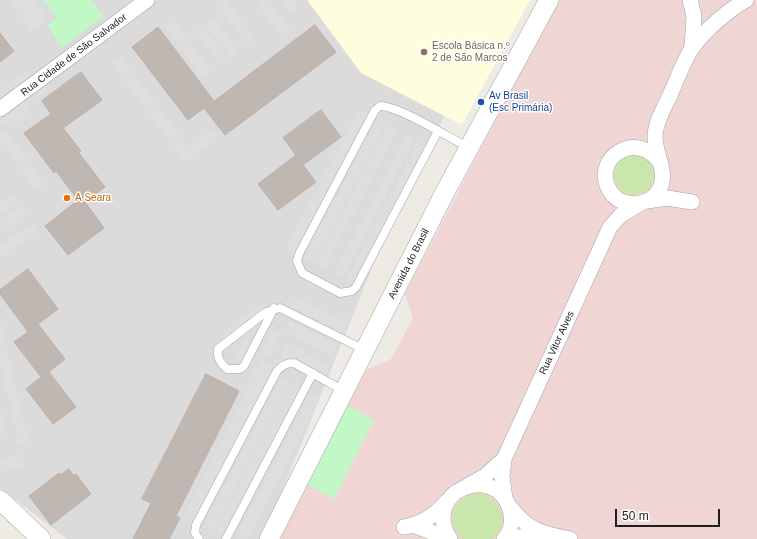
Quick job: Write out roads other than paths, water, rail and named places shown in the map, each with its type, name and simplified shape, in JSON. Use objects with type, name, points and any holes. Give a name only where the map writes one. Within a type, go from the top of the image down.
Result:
[{"type":"street","name":"Rua Cidade de São Salvador","points":[[0,109],[147,0]]},
{"type":"street","name":"Rua Vitor Alves","points":[[690,0],[694,16],[692,48]]},
{"type":"street","name":"Rua Vitor Alves","points":[[610,227],[621,215],[644,202],[660,189],[663,180],[662,168],[655,143],[658,122],[692,48],[722,16],[746,0]]},
{"type":"street","name":"Avenida do Brasil","points":[[268,535],[469,148],[548,1]]},
{"type":"street","name":"Rua Vitor Alves","points":[[504,539],[510,529],[511,521],[502,476],[504,459],[610,227],[613,208],[607,185],[606,171],[608,164],[612,158],[642,138],[658,122]]},
{"type":"street","points":[[607,185],[610,192],[621,201],[635,204],[667,198],[689,201],[671,185],[652,153],[638,147],[624,149]]},
{"type":"street","name":"Rua Vitor Alves","points":[[450,539],[408,526],[431,516],[456,492],[485,476],[504,459]]},
{"type":"street","points":[[467,486],[480,485],[492,488],[507,502],[519,518],[540,532],[570,539]]},
{"type":"street","points":[[0,500],[41,539]]},
{"type":"street","points":[[448,501],[444,512],[443,524],[450,539]]},
{"type":"street","points":[[510,539],[540,532]]},
{"type":"lane","points":[[438,131],[356,287],[352,291],[340,293],[302,273],[297,261],[300,252],[375,110],[380,106],[393,108],[438,131],[469,148]]},
{"type":"lane","points":[[274,308],[244,366],[240,369],[227,369],[218,356],[218,349],[266,312],[274,308],[280,308],[365,350]]},
{"type":"lane","points":[[199,539],[195,533],[196,525],[278,371],[288,363],[294,363],[344,391]]},
{"type":"lane","points":[[226,539],[313,373]]},
{"type":"place","name":"Escola Básica n.º 2 de São Marcos","points":[[424,52]]},
{"type":"place","name":"Av Brasil (Esc Primária)","points":[[481,102]]},
{"type":"place","name":"A Seara","points":[[67,198]]}]
